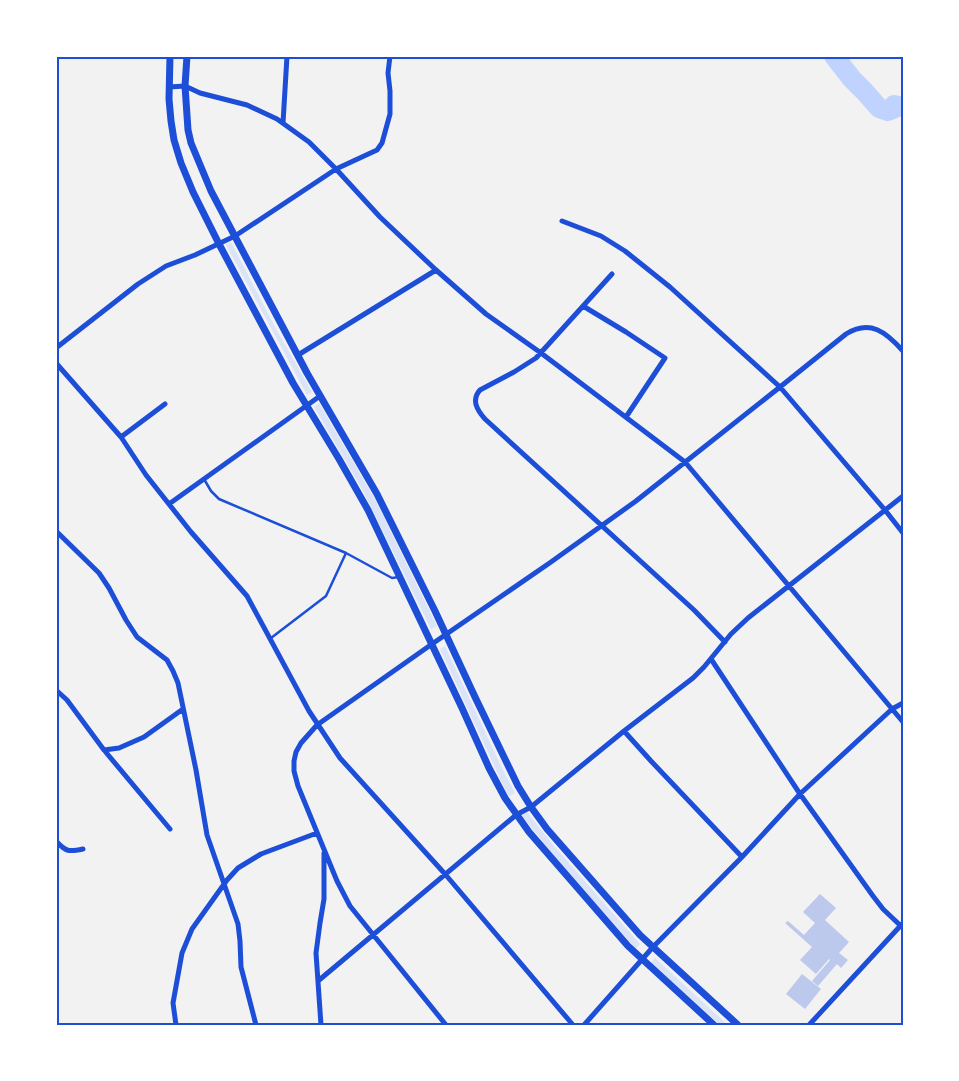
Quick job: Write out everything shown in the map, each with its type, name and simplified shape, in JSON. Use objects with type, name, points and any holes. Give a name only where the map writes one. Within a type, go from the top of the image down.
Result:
[{"type":"main road","points":[[170,56],[169,87],[174,140],[193,192],[293,383],[363,502],[506,798],[516,815],[547,853],[628,946],[714,1025]]},
{"type":"main road","points":[[187,56],[185,86],[186,117],[191,143],[211,191],[320,396],[378,494],[513,777],[547,829],[640,935],[738,1025]]},
{"type":"street","points":[[283,123],[287,56]]},
{"type":"street","points":[[56,348],[138,284],[166,266],[235,236],[336,169],[378,150],[382,143],[390,114],[388,73],[390,56]]},
{"type":"street","points":[[169,87],[185,86],[200,93],[247,105],[283,123],[309,142],[380,217],[486,314],[541,353],[685,462],[903,722]]},
{"type":"street","points":[[562,221],[601,236],[625,251],[670,287],[780,387],[903,533]]},
{"type":"street","points":[[298,355],[436,270]]},
{"type":"street","points":[[612,274],[541,353],[529,363],[480,390],[476,394],[475,399],[477,409],[485,419],[694,610],[724,642]]},
{"type":"street","points":[[583,306],[665,358],[626,417]]},
{"type":"street","points":[[446,1025],[350,906],[337,881],[298,786],[294,771],[296,752],[302,743],[318,725],[636,501],[855,328],[866,327],[876,329],[903,352]]},
{"type":"street","points":[[56,363],[121,437],[146,476],[190,532],[247,596],[318,725],[340,758],[444,874],[572,1025]]},
{"type":"street","points":[[169,504],[320,396]]},
{"type":"street","points":[[121,437],[165,404]]},
{"type":"street","points":[[318,980],[516,815],[531,807],[624,730],[693,678],[748,618],[903,496]]},
{"type":"street","points":[[56,530],[98,573],[138,637],[167,660],[178,683],[207,836],[238,924],[240,966],[256,1025]]},
{"type":"street","points":[[711,659],[800,794],[873,896],[883,909],[902,925],[809,1025]]},
{"type":"street","points":[[56,690],[67,700],[104,750],[170,829]]},
{"type":"street","points":[[584,1025],[653,947],[800,794],[892,709],[903,703]]},
{"type":"street","points":[[104,750],[120,748],[144,737],[183,709]]},
{"type":"street","points":[[624,730],[650,762],[742,856]]},
{"type":"street","points":[[176,1025],[173,1003],[182,954],[192,929],[224,885],[238,868],[261,854],[317,833]]},
{"type":"street","points":[[56,840],[63,848],[70,852],[83,849]]},
{"type":"street","points":[[321,1025],[316,953],[324,899],[324,850]]},
{"type":"lane","points":[[204,478],[211,491],[219,499],[346,553],[392,578],[400,577]]},
{"type":"lane","points":[[270,639],[326,596],[346,553]]},
{"type":"shaded area","points":[[231,242],[274,325],[312,392],[307,395],[226,245]]},
{"type":"shaded area","points":[[319,403],[376,501],[437,626],[431,629],[363,491],[314,407]]},
{"type":"shaded area","points":[[445,646],[515,793],[509,796],[440,649]]},
{"type":"shaded area","points":[[527,812],[640,944],[636,949],[522,816]]},
{"type":"shaded area","points":[[655,958],[728,1025],[720,1025],[651,963]]},
{"type":"building","points":[[820,894],[836,908],[825,920],[849,942],[839,953],[848,960],[841,968],[837,964],[818,986],[812,981],[830,960],[816,974],[800,960],[812,947],[785,923],[788,921],[804,935],[815,923],[803,912]]},
{"type":"building","points":[[802,974],[821,989],[805,1009],[786,994]]},
{"type":"waterway","points":[[834,56],[879,108],[888,111],[893,109],[894,105],[903,107]]}]
